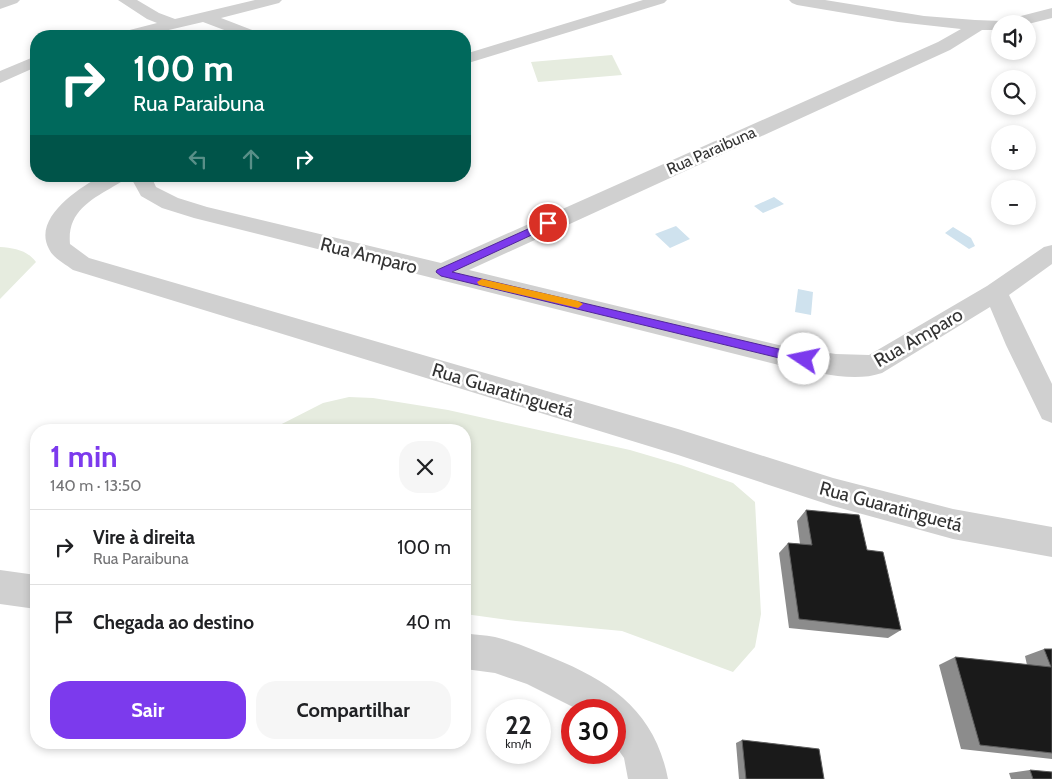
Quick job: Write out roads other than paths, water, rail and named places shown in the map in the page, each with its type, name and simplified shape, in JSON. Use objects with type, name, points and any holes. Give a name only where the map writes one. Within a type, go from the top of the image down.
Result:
[{"type":"street","points":[[0,4],[12,0]]},
{"type":"street","points":[[126,0],[153,16],[174,24]]},
{"type":"street","points":[[149,30],[274,0]]},
{"type":"street","points":[[471,57],[659,0]]},
{"type":"street","points":[[797,0],[936,21],[991,25]]},
{"type":"street","points":[[1036,0],[1052,13]]},
{"type":"street","points":[[1036,17],[1052,13]]},
{"type":"street","points":[[205,17],[239,30]]},
{"type":"street","name":"Rua Paraibuna","points":[[441,272],[944,46],[979,25]]},
{"type":"street","points":[[0,78],[30,64]]},
{"type":"street","name":"Rua Guaratinguetá","points":[[107,182],[82,196],[61,219],[56,234],[59,247],[81,264],[669,440],[833,492],[954,524],[1052,542]]},
{"type":"street","name":"Rua Amparo","points":[[143,182],[148,191],[178,205],[788,357],[836,365],[873,366],[996,292],[1052,253]]},
{"type":"street","points":[[996,292],[1019,345],[1052,411]]},
{"type":"street","points":[[0,587],[30,591]]},
{"type":"street","points":[[471,652],[498,656],[561,680],[597,699]]},
{"type":"street","points":[[626,727],[636,738],[646,764],[648,779]]},
{"type":"water","points":[[774,197],[784,204],[763,213],[754,206]]},
{"type":"water","points":[[676,226],[690,239],[670,248],[655,234]]},
{"type":"water","points":[[953,227],[971,238],[975,246],[969,249],[945,233]]},
{"type":"water","points":[[798,289],[813,292],[811,315],[795,312]]}]
